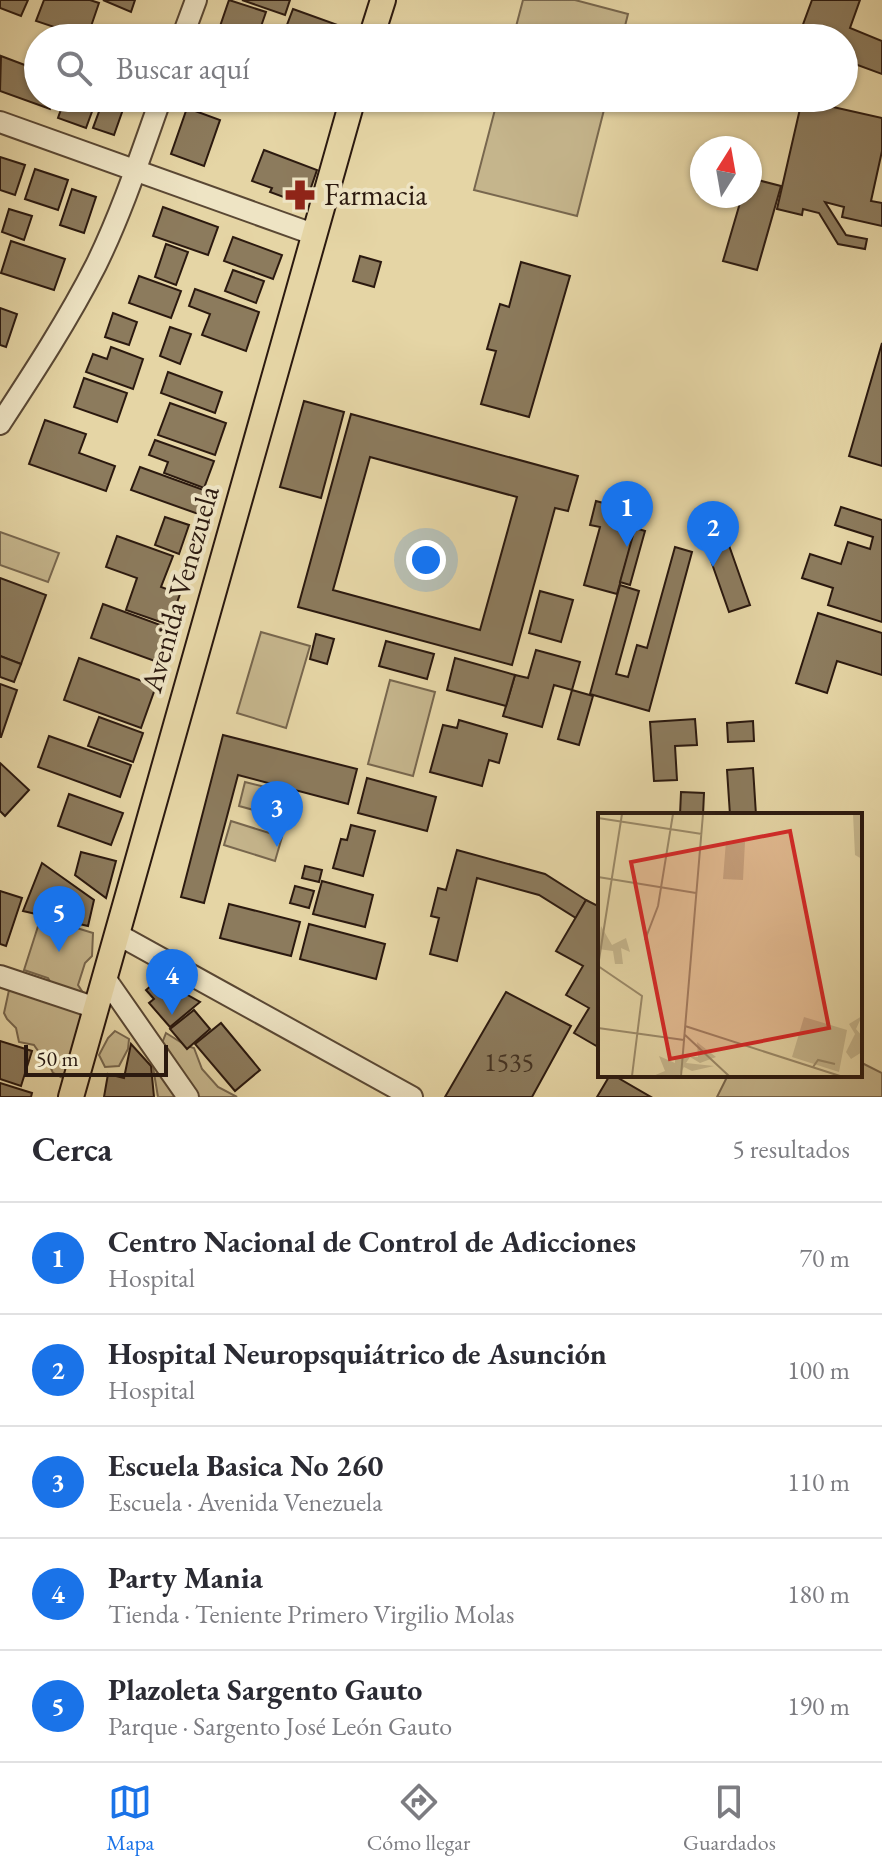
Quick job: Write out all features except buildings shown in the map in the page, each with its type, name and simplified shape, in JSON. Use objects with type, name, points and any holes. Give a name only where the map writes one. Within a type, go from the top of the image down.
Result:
[{"type":"main road","points":[[375,24],[383,0]]},
{"type":"main road","name":"Avenida Venezuela","points":[[71,1097],[349,112]]},
{"type":"street","points":[[187,24],[196,0]]},
{"type":"street","points":[[0,424],[44,357],[96,264],[136,170],[156,112]]},
{"type":"street","points":[[0,122],[313,234]]},
{"type":"street","points":[[117,934],[412,1097]]},
{"type":"street","points":[[0,976],[96,1008]]},
{"type":"street","points":[[105,978],[188,1097]]},
{"type":"shaded area","points":[[523,0],[575,0],[628,14],[626,24],[517,24]]},
{"type":"shaded area","points":[[494,112],[603,112],[577,216],[474,190]]},
{"type":"shaded area","points":[[0,532],[59,553],[48,582],[0,565]]},
{"type":"shaded area","points":[[261,632],[310,646],[286,728],[237,713]]},
{"type":"shaded area","points":[[390,680],[435,692],[413,776],[368,764]]},
{"type":"shaded area","points":[[245,782],[294,794],[287,819],[239,806]]},
{"type":"shaded area","points":[[231,821],[282,837],[275,861],[224,845]]},
{"type":"shaded area","points":[[41,917],[93,933],[92,956],[85,963],[78,985],[91,1005],[65,1079],[53,1073],[34,1045],[19,1042],[16,1028],[4,1013],[9,990],[51,983],[48,978],[24,970]]},
{"type":"shaded area","points":[[115,1031],[129,1039],[128,1049],[119,1066],[105,1067],[99,1055]]},
{"type":"shaded area","points":[[166,1033],[194,1048],[202,1069],[218,1087],[237,1097],[158,1097],[153,1067]]},
{"type":"shaded area","points":[[862,1063],[882,1073],[882,1097],[717,1097],[727,1077],[862,1077]]},
{"type":"place","name":"Farmacia","points":[[300,195]]},
{"type":"place","name":"Centro Nacional de Control de Adicciones","points":[[627,547]]},
{"type":"place","name":"Hospital Neuropsquiátrico de Asunción","points":[[713,567]]},
{"type":"place","name":"Escuela Basica No 260","points":[[277,847]]},
{"type":"place","name":"Plazoleta Sargento Gauto","points":[[59,952]]},
{"type":"place","name":"Party Mania","points":[[172,1015]]}]
